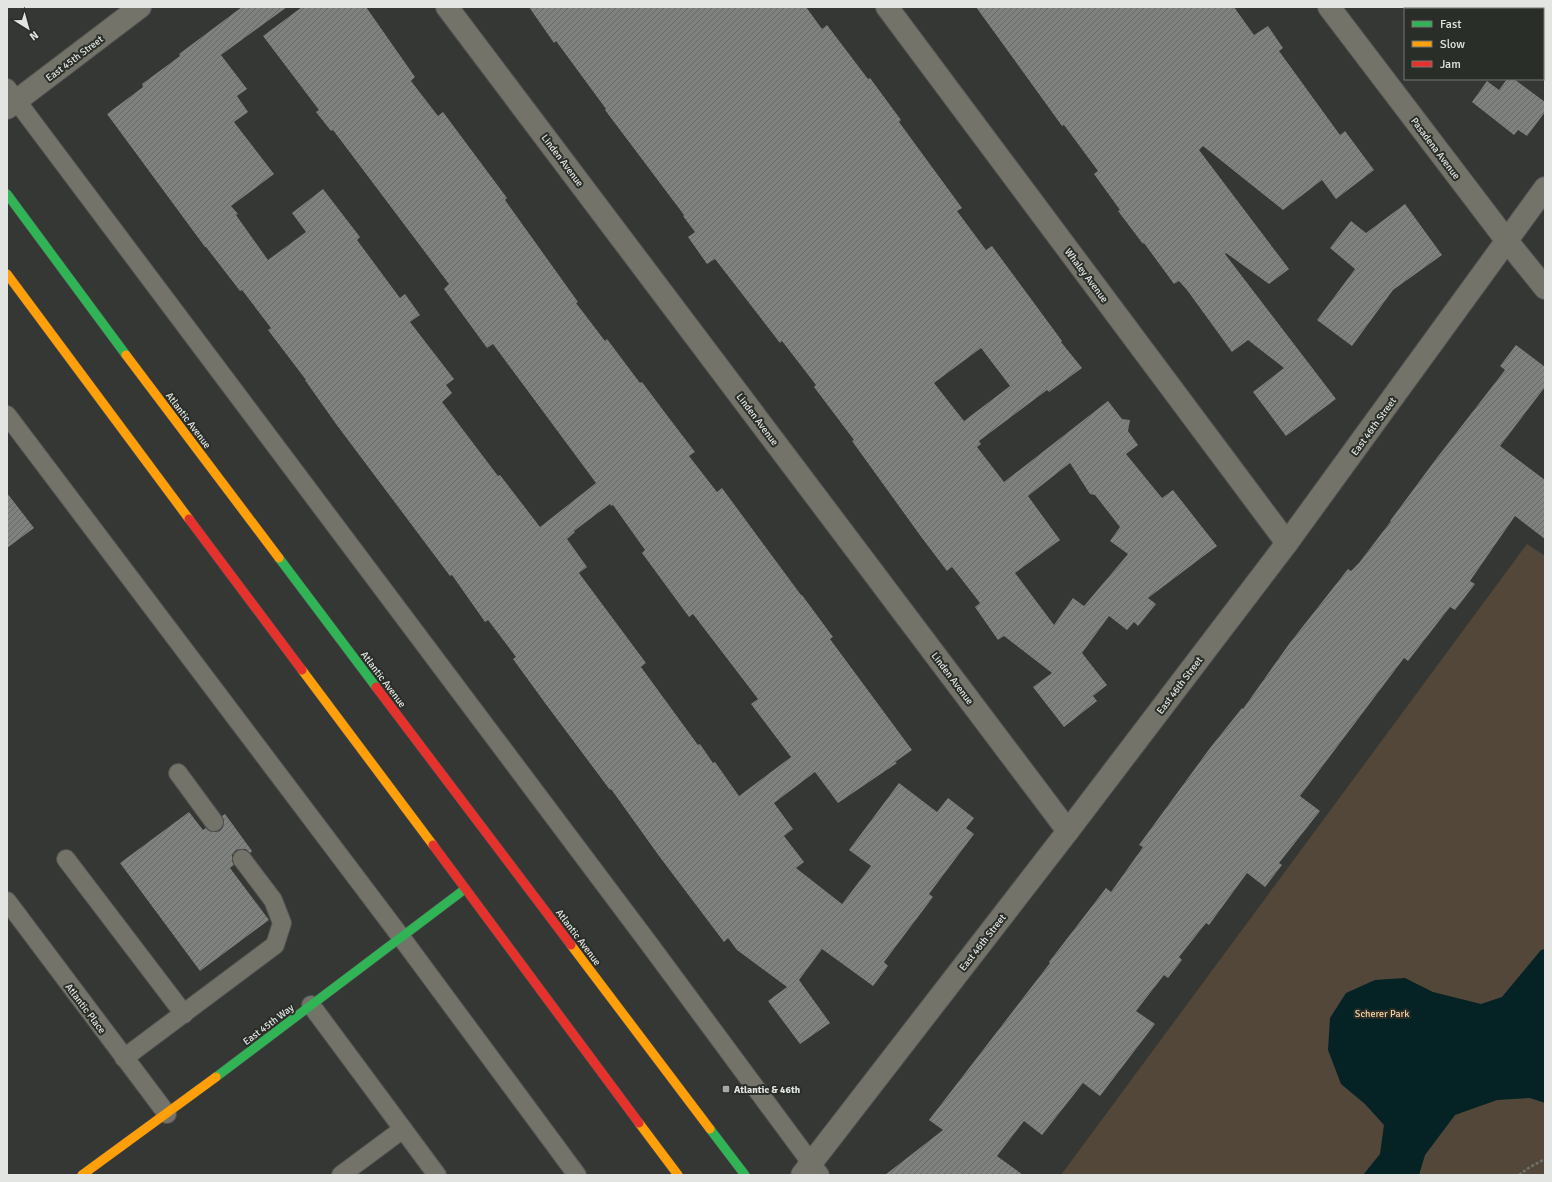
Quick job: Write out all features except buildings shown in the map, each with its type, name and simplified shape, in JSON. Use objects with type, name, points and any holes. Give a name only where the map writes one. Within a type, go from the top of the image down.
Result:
[{"type":"main road","name":"Atlantic Avenue","points":[[7,194],[150,387],[745,1175]]},
{"type":"main road","points":[[7,274],[678,1175]]},
{"type":"main road","name":"East 45th Way","points":[[82,1175],[167,1114],[465,889]]},
{"type":"street","name":"East 45th Street","points":[[10,99],[140,7]]},
{"type":"street","name":"Linden Avenue","points":[[447,7],[1068,831]]},
{"type":"street","name":"Whaley Avenue","points":[[887,7],[1287,543]]},
{"type":"street","name":"Pasadena Avenue","points":[[1329,7],[1507,241],[1545,288]]},
{"type":"street","name":"East 46th Street","points":[[811,1171],[1287,543],[1545,188]]},
{"type":"lane","points":[[10,99],[650,945],[811,1171]]},
{"type":"lane","points":[[7,415],[401,937],[577,1175]]},
{"type":"lane","points":[[178,773],[214,822]]},
{"type":"lane","points":[[66,859],[184,1014]]},
{"type":"lane","points":[[124,1058],[275,945],[282,923],[272,900],[242,859]]},
{"type":"lane","name":"Atlantic Place","points":[[7,901],[167,1114]]},
{"type":"lane","points":[[311,1005],[437,1175]]},
{"type":"lane","points":[[341,1175],[402,1129]]},
{"type":"path","points":[[1519,1175],[1545,1159]]},
{"type":"green space","name":"Scherer Park","points":[[1527,544],[1545,556],[1545,1175],[1061,1175]]},
{"type":"water","points":[[1545,949],[1545,1103],[1530,1098],[1497,1100],[1455,1115],[1425,1155],[1419,1175],[1363,1175],[1380,1154],[1384,1125],[1365,1104],[1341,1084],[1328,1050],[1330,1018],[1346,993],[1375,980],[1405,978],[1433,992],[1481,1004],[1502,997],[1541,950]]},
{"type":"traffic: fast","points":[[7,194],[126,355]]},
{"type":"traffic: fast","points":[[279,558],[376,687]]},
{"type":"traffic: fast","points":[[216,1077],[465,889]]},
{"type":"traffic: fast","points":[[710,1129],[745,1175]]},
{"type":"traffic: slow","points":[[7,274],[189,519]]},
{"type":"traffic: slow","points":[[126,355],[279,558]]},
{"type":"traffic: slow","points":[[302,670],[433,845]]},
{"type":"traffic: slow","points":[[571,945],[710,1129]]},
{"type":"traffic: slow","points":[[82,1175],[216,1077]]},
{"type":"traffic: slow","points":[[639,1123],[678,1175]]},
{"type":"traffic: jam","points":[[189,519],[302,670]]},
{"type":"traffic: jam","points":[[376,687],[571,945]]},
{"type":"traffic: jam","points":[[433,845],[639,1123]]},
{"type":"place","name":"Atlantic & 46th","points":[[726,1089]]}]
